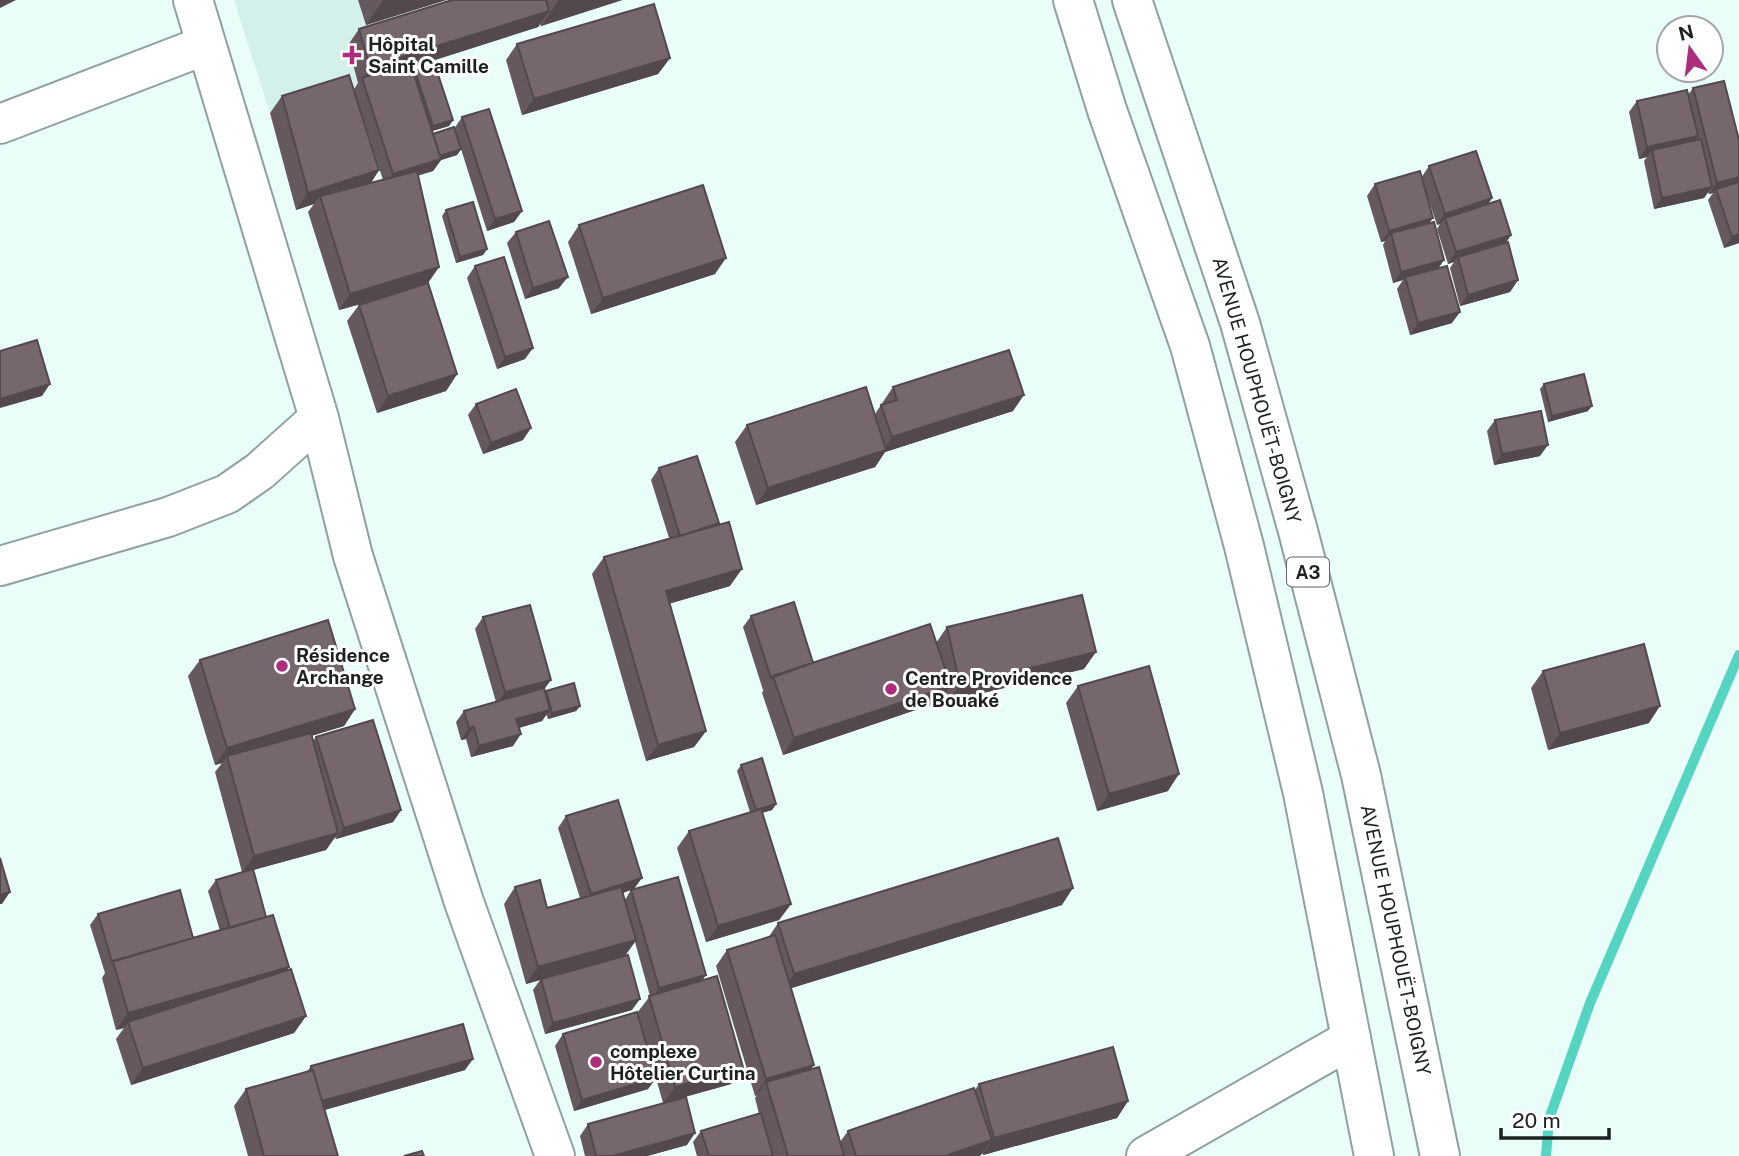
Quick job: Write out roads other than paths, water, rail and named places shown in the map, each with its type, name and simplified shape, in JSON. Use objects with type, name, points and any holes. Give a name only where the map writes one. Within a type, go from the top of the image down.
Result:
[{"type":"main road","points":[[193,0],[319,418],[353,556],[464,902],[555,1156]]},
{"type":"main road","points":[[1073,0],[1107,110],[1189,346],[1244,546],[1303,793],[1374,1156]]},
{"type":"main road","name":"AVENUE HOUPHOUËT-BOIGNY","points":[[1132,0],[1240,323],[1298,531],[1361,775],[1440,1156]]},
{"type":"main road","points":[[0,124],[206,45]]},
{"type":"main road","points":[[0,566],[168,517],[227,494],[260,471],[319,418]]},
{"type":"main road","points":[[1146,1156],[1351,1039]]},
{"type":"waterway","points":[[1546,1156],[1549,1119],[1590,1003],[1739,655]]},
{"type":"place","name":"Hôpital Saint Camille","points":[[352,55]]},
{"type":"place","name":"Résidence Archange","points":[[282,666]]},
{"type":"place","name":"Centre Providence de Bouaké","points":[[891,689]]},
{"type":"place","name":"complexe Hôtelier Curtina","points":[[596,1062]]}]
